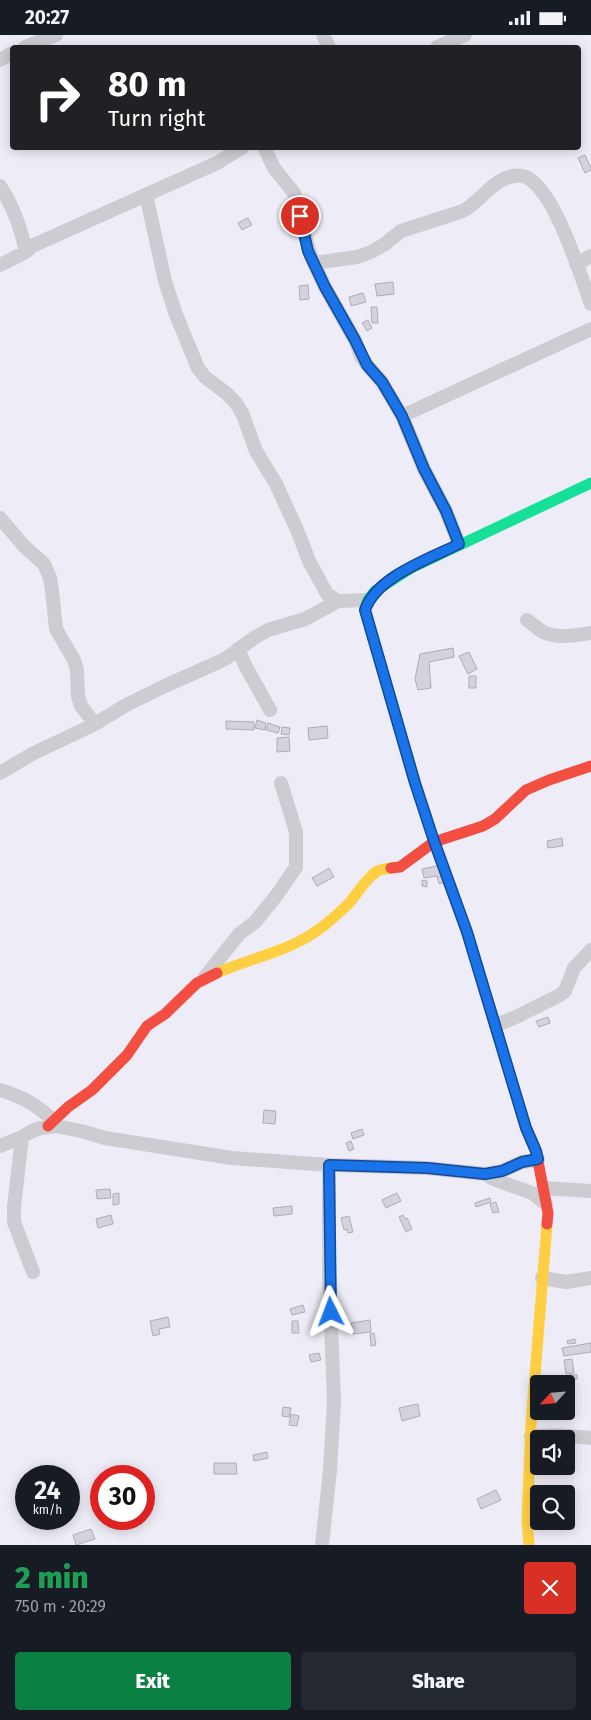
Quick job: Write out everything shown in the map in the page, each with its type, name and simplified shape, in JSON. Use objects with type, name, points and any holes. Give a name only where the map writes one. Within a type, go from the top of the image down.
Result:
[{"type":"street","points":[[30,45],[56,35]]},
{"type":"street","points":[[442,45],[465,35]]},
{"type":"street","points":[[0,265],[26,252],[32,246],[217,163],[238,150]]},
{"type":"street","points":[[265,150],[274,168],[294,193],[308,251],[361,355],[382,382],[402,416],[424,469],[446,511],[459,544]]},
{"type":"street","points":[[314,263],[357,257],[371,252],[401,231],[463,211],[499,181],[521,175],[533,182],[560,222],[591,305]]},
{"type":"street","points":[[0,186],[14,212],[26,252]]},
{"type":"street","points":[[146,195],[165,281],[193,358],[204,377],[236,403],[243,415],[256,451],[276,485],[298,532],[309,561],[327,594],[338,601]]},
{"type":"street","points":[[576,264],[591,256]]},
{"type":"street","points":[[402,416],[591,329]]},
{"type":"street","points":[[531,1430],[548,1213],[538,1159],[526,1128],[467,932],[434,841],[403,743],[365,610],[368,600],[375,591],[411,567],[591,483]]},
{"type":"street","points":[[0,518],[24,546],[44,563],[52,590],[56,629],[74,660],[77,670],[78,696],[84,710],[94,725]]},
{"type":"street","points":[[0,773],[32,754],[94,725],[126,705],[212,665],[268,631],[305,619],[338,601],[368,600]]},
{"type":"street","points":[[527,620],[550,634],[591,633]]},
{"type":"street","points":[[238,649],[270,710]]},
{"type":"street","points":[[0,1146],[51,1123],[92,1090],[126,1055],[147,1026],[165,1014],[197,983],[231,967],[270,955],[300,942],[350,903],[378,869],[400,867],[434,841],[483,826],[502,813],[526,790],[591,766]]},
{"type":"street","points":[[204,979],[229,945],[239,934],[255,922],[296,867],[296,832],[282,783]]},
{"type":"street","points":[[496,1025],[560,995],[565,991],[574,968],[591,950]]},
{"type":"street","points":[[0,1090],[22,1097],[37,1105],[51,1123],[105,1138],[232,1158],[329,1165],[427,1168],[485,1174],[502,1171],[522,1162],[538,1159]]},
{"type":"street","points":[[22,1137],[14,1223],[32,1272]]},
{"type":"street","points":[[322,1545],[330,1470],[334,1401],[329,1165]]},
{"type":"street","points":[[485,1174],[532,1193],[546,1204]]},
{"type":"street","points":[[543,1188],[591,1191]]},
{"type":"street","points":[[542,1278],[566,1282],[591,1278]]},
{"type":"street","points":[[575,1437],[591,1438]]},
{"type":"street","points":[[526,1544],[530,1452]]},
{"type":"building","points":[[585,155],[591,170],[585,173],[578,158]]},
{"type":"building","points":[[248,218],[252,225],[242,230],[238,223]]},
{"type":"building","points":[[393,282],[394,294],[377,296],[375,284]]},
{"type":"building","points":[[308,285],[309,299],[300,300],[299,286]]},
{"type":"building","points":[[363,293],[366,302],[351,306],[349,297]]},
{"type":"building","points":[[371,307],[377,307],[378,323],[372,323]]},
{"type":"building","points":[[368,320],[372,328],[367,331],[362,323]]},
{"type":"building","points":[[453,648],[454,657],[429,662],[431,688],[418,690],[415,679],[420,654]]},
{"type":"building","points":[[469,652],[477,669],[468,674],[459,656]]},
{"type":"building","points":[[469,676],[476,676],[476,688],[469,688]]},
{"type":"building","points":[[257,720],[266,723],[265,730],[255,728]]},
{"type":"building","points":[[226,721],[254,722],[254,730],[226,729]]},
{"type":"building","points":[[268,723],[280,727],[278,733],[266,730]]},
{"type":"building","points":[[327,726],[328,738],[309,740],[308,728]]},
{"type":"building","points":[[282,727],[290,728],[289,735],[281,734]]},
{"type":"building","points":[[289,737],[290,751],[277,752],[277,738]]},
{"type":"building","points":[[562,838],[563,846],[548,848],[547,841]]},
{"type":"building","points":[[441,865],[445,882],[439,884],[437,876],[424,878],[422,869]]},
{"type":"building","points":[[329,868],[334,877],[317,886],[312,878]]},
{"type":"building","points":[[422,880],[427,881],[427,887],[422,886]]},
{"type":"building","points":[[548,1017],[550,1023],[539,1027],[536,1021]]},
{"type":"building","points":[[264,1110],[276,1111],[275,1124],[263,1123]]},
{"type":"building","points":[[362,1129],[364,1135],[353,1139],[351,1133]]},
{"type":"building","points":[[351,1141],[354,1149],[349,1151],[346,1143]]},
{"type":"building","points":[[110,1189],[111,1198],[97,1199],[96,1190]]},
{"type":"building","points":[[119,1193],[119,1204],[113,1205],[113,1194]]},
{"type":"building","points":[[397,1193],[401,1201],[386,1208],[382,1200]]},
{"type":"building","points":[[490,1198],[491,1202],[476,1207],[475,1203]]},
{"type":"building","points":[[496,1202],[499,1212],[493,1213],[490,1204]]},
{"type":"building","points":[[292,1206],[292,1214],[274,1216],[273,1208]]},
{"type":"building","points":[[111,1215],[113,1224],[98,1228],[96,1219]]},
{"type":"building","points":[[403,1215],[405,1219],[407,1218],[412,1229],[406,1232],[399,1217]]},
{"type":"building","points":[[349,1216],[353,1232],[348,1233],[347,1229],[344,1230],[341,1218]]},
{"type":"building","points":[[303,1305],[305,1312],[292,1315],[290,1309]]},
{"type":"building","points":[[168,1317],[170,1327],[159,1329],[160,1334],[153,1336],[150,1321]]},
{"type":"building","points":[[370,1320],[371,1332],[353,1334],[351,1323]]},
{"type":"building","points":[[292,1321],[298,1321],[299,1333],[292,1333]]},
{"type":"building","points":[[374,1333],[376,1345],[371,1346],[370,1334]]},
{"type":"building","points":[[575,1339],[576,1343],[568,1344],[567,1341]]},
{"type":"building","points":[[591,1343],[591,1352],[564,1356],[562,1348]]},
{"type":"building","points":[[319,1353],[321,1360],[311,1362],[309,1355]]},
{"type":"building","points":[[572,1359],[574,1373],[566,1374],[564,1360]]},
{"type":"building","points":[[418,1404],[420,1416],[402,1421],[399,1408]]},
{"type":"building","points":[[283,1407],[291,1408],[289,1417],[282,1416]]},
{"type":"building","points":[[291,1414],[299,1416],[297,1426],[289,1425]]},
{"type":"building","points":[[267,1452],[268,1458],[254,1461],[253,1455]]},
{"type":"building","points":[[214,1463],[236,1463],[237,1474],[214,1474]]},
{"type":"building","points":[[496,1490],[501,1500],[481,1509],[477,1499]]},
{"type":"building","points":[[90,1529],[95,1539],[76,1545],[73,1535]]},
{"type":"traffic: fast","points":[[412,772],[365,610],[368,600],[375,591],[411,568],[591,483]]},
{"type":"traffic: slow","points":[[412,772],[434,842],[467,932],[488,1001]]},
{"type":"traffic: slow","points":[[217,973],[300,941],[326,924],[345,907],[372,875],[379,870],[391,868]]},
{"type":"traffic: slow","points":[[529,1545],[527,1520],[531,1425],[547,1224]]},
{"type":"traffic: jam","points":[[391,868],[400,867],[434,842],[483,826],[495,819],[526,790],[591,766]]},
{"type":"traffic: jam","points":[[48,1126],[68,1107],[92,1090],[127,1055],[147,1026],[165,1014],[197,983],[217,973]]},
{"type":"traffic: jam","points":[[488,1001],[526,1128],[536,1151],[548,1213],[547,1224]]},
{"type":"route","points":[[300,216],[308,251],[325,287],[355,340],[361,355],[374,375],[382,382],[402,416],[424,469],[446,511],[459,544],[411,567],[389,581],[375,591],[368,600],[365,610],[415,783],[467,932],[526,1128],[538,1159],[522,1162],[502,1171],[485,1174],[427,1168],[329,1165],[331,1312]]}]
